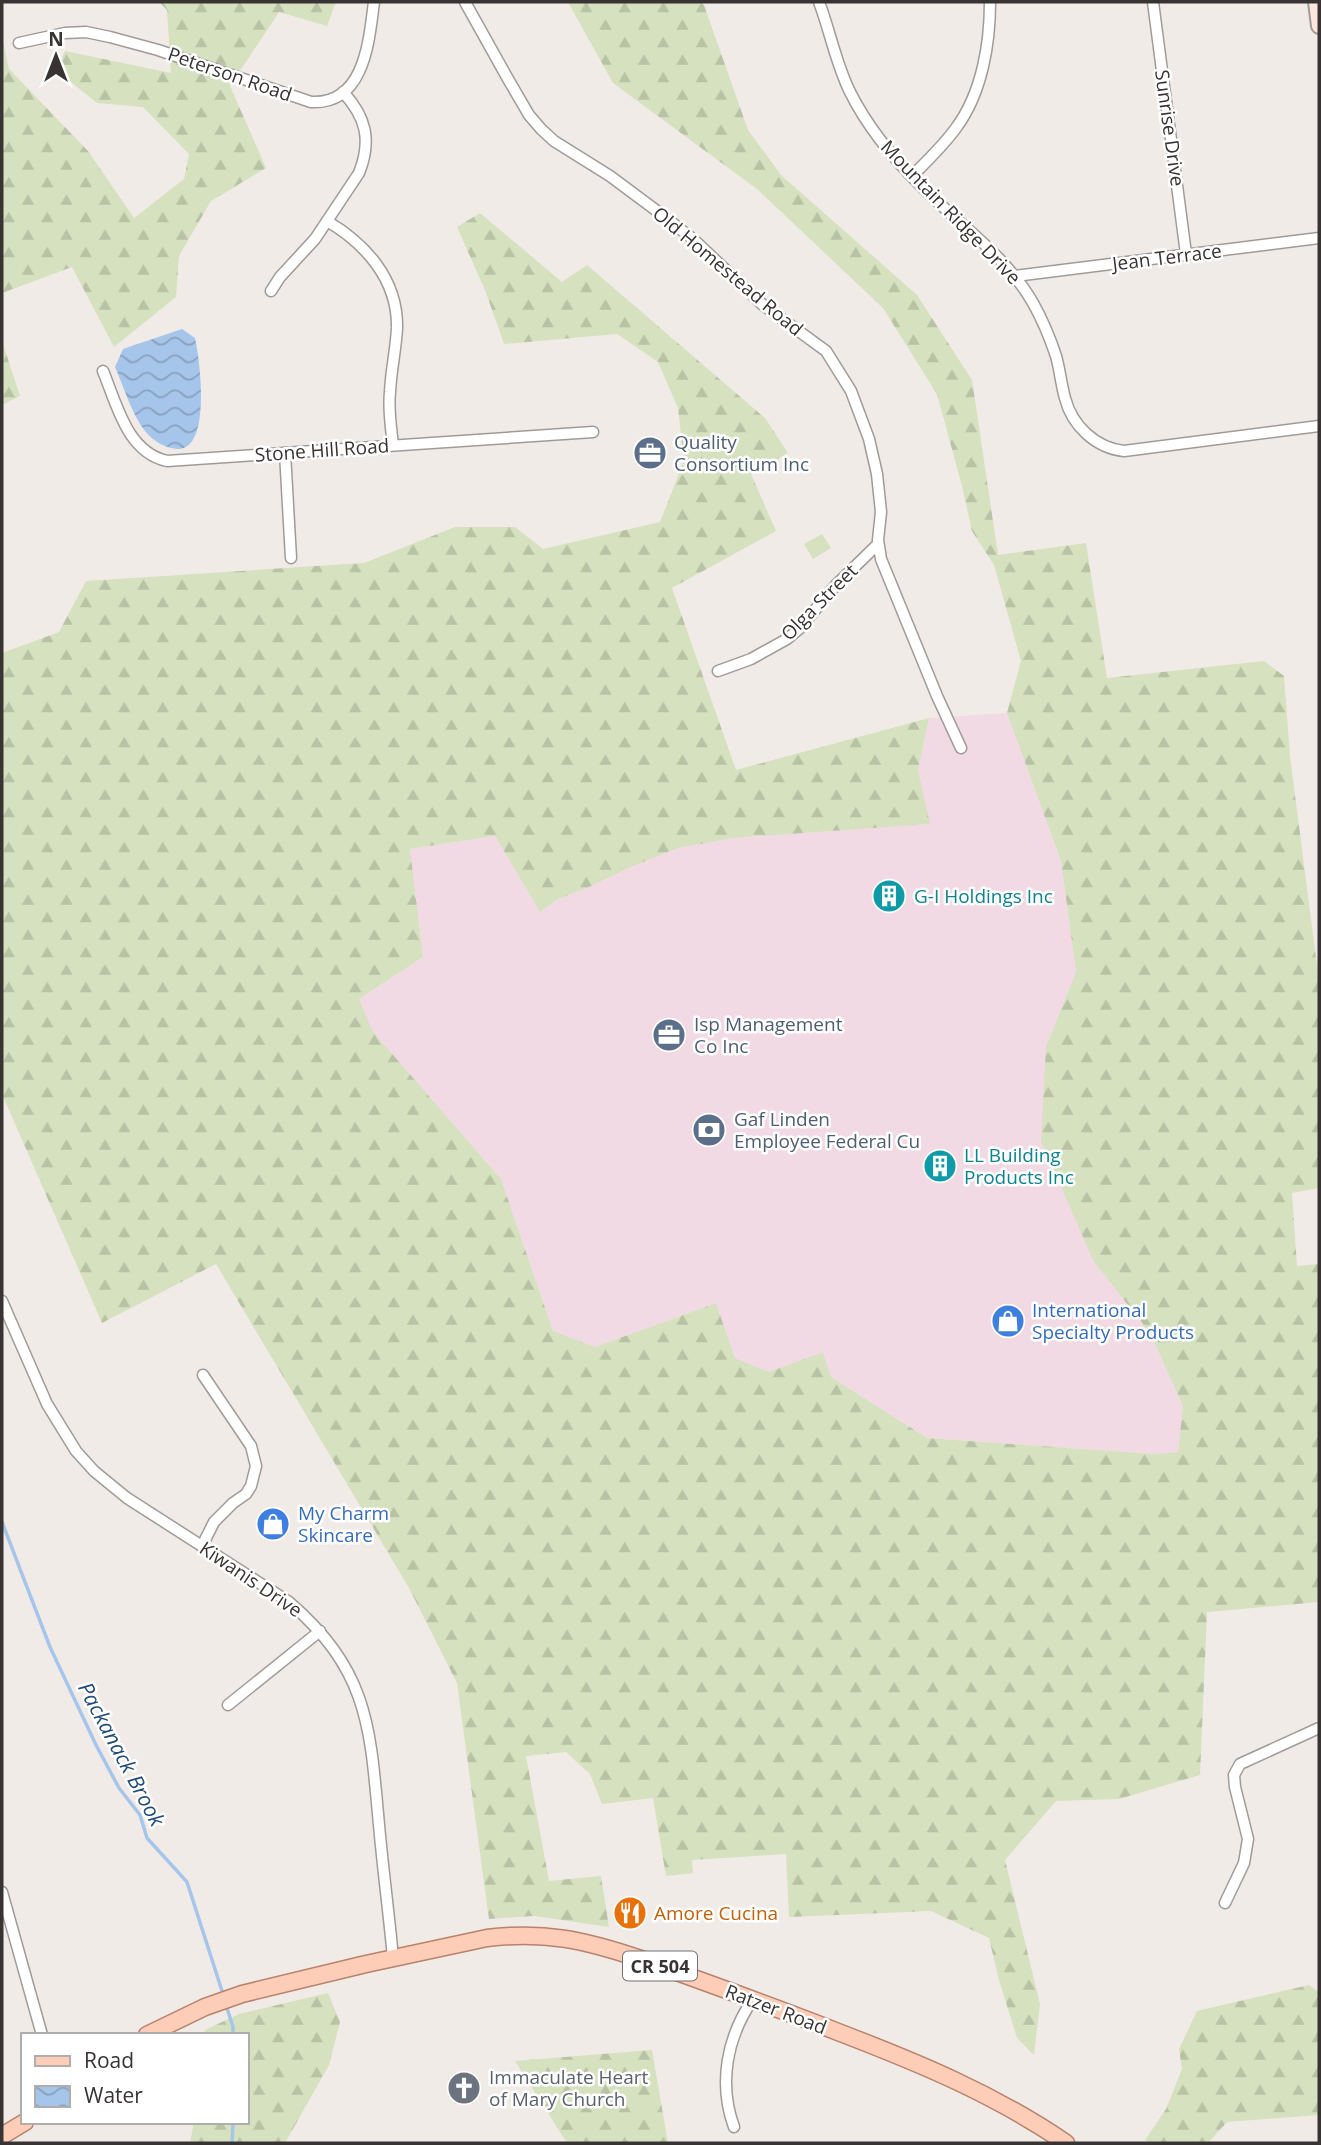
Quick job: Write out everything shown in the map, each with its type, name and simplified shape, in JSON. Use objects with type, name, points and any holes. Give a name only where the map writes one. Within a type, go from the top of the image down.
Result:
[{"type":"main road","points":[[1316,2],[1319,26]]},
{"type":"main road","name":"Ratzer Road","points":[[151,2033],[222,2001],[270,1987],[486,1938],[517,1934],[554,1936],[602,1946],[753,1999],[853,2038],[964,2084],[1015,2110],[1066,2143]]},
{"type":"main road","points":[[2,2136],[22,2124]]},
{"type":"street","points":[[271,291],[284,272],[315,239],[359,173],[366,149],[366,135],[359,111],[343,92],[362,66],[367,51],[374,2]]},
{"type":"street","name":"Old Homestead Road","points":[[465,2],[529,115],[541,129],[554,141],[652,206],[693,239],[763,305],[825,351],[851,391],[869,439],[880,499],[878,544],[881,559],[961,748]]},
{"type":"street","name":"Mountain Ridge Drive","points":[[819,2],[850,92],[878,137],[912,176],[982,240],[1015,276],[1034,305],[1055,353],[1065,400],[1075,419],[1095,441],[1124,451],[1319,426]]},
{"type":"street","points":[[912,176],[957,127],[967,109],[987,49],[990,2]]},
{"type":"street","name":"Sunrise Drive","points":[[1153,2],[1186,254]]},
{"type":"street","name":"Peterson Road","points":[[19,43],[65,33],[86,32],[158,50],[311,102],[328,100],[343,92]]},
{"type":"street","points":[[327,221],[344,231],[372,259],[386,279],[394,302],[397,329],[390,392],[393,445]]},
{"type":"street","name":"Jean Terrace","points":[[1015,276],[1319,238]]},
{"type":"street","name":"Stone Hill Road","points":[[103,371],[136,443],[156,458],[167,461],[593,432]]},
{"type":"street","points":[[285,453],[291,558]]},
{"type":"street","name":"Olga Street","points":[[718,671],[751,659],[787,639],[878,544]]},
{"type":"street","name":"Kiwanis Drive","points":[[2,1301],[47,1404],[76,1451],[100,1477],[127,1498],[289,1602],[320,1631],[338,1654],[350,1675],[367,1721],[372,1746],[393,1958]]},
{"type":"street","points":[[202,1546],[214,1522],[246,1494],[256,1466],[251,1446],[203,1375]]},
{"type":"street","points":[[228,1705],[320,1631]]},
{"type":"street","points":[[1226,1903],[1244,1863],[1248,1839],[1234,1775],[1240,1764],[1319,1728]]},
{"type":"street","points":[[2,1892],[40,2033]]},
{"type":"street","points":[[734,2127],[728,2103],[727,2065],[735,2029],[753,1999]]},
{"type":"shaded area","points":[[1007,713],[1061,861],[1076,972],[1046,1047],[1094,1262],[1150,1333],[1183,1406],[1178,1452],[1154,1454],[927,1438],[831,1377],[823,1352],[769,1372],[735,1358],[716,1303],[595,1347],[553,1331],[501,1179],[372,1032],[359,999],[423,957],[410,849],[495,836],[540,912],[558,899],[678,848],[733,838],[929,824],[918,770],[929,718]]},
{"type":"green space","points":[[159,2],[336,2],[327,26],[279,12],[230,86],[266,168],[211,201],[179,256],[176,297],[114,347],[72,267],[2,293],[2,38],[9,69],[88,151],[134,218],[184,179],[189,154],[143,107],[97,103],[56,70],[65,51],[171,73],[167,10]]},
{"type":"green space","points":[[568,2],[701,2],[704,5],[748,130],[781,175],[917,295],[972,380],[998,555],[1086,543],[1107,678],[1264,661],[1284,676],[1290,756],[1319,981],[1319,1188],[1292,1193],[1297,1266],[1319,1264],[1319,1602],[1207,1612],[1200,1775],[1119,1799],[1056,1801],[1005,1860],[1040,2004],[1034,2055],[1017,2038],[989,1938],[931,1911],[789,1917],[786,1854],[692,1860],[693,1873],[666,1876],[653,1798],[602,1804],[590,1774],[566,1752],[526,1756],[549,1881],[601,1876],[609,1927],[534,1916],[489,1919],[457,1683],[409,1588],[216,1264],[102,1323],[2,1094],[2,653],[59,632],[86,581],[364,563],[455,527],[515,527],[543,549],[660,522],[684,461],[678,408],[658,362],[617,334],[504,344],[485,290],[457,227],[480,213],[562,282],[587,265],[765,418],[788,453],[751,474],[776,531],[672,588],[736,770],[929,718],[918,770],[930,824],[733,838],[678,848],[558,899],[540,912],[495,836],[410,849],[423,957],[359,999],[373,1032],[501,1179],[553,1331],[595,1347],[716,1303],[735,1358],[769,1372],[823,1352],[831,1377],[927,1438],[1154,1454],[1178,1452],[1183,1406],[1150,1333],[1094,1262],[1041,1141],[1046,1047],[1076,972],[1061,861],[1007,713],[1021,661],[994,565],[972,531],[937,394],[883,308],[757,189],[613,83]]},
{"type":"green space","points":[[2,341],[20,396],[2,405]]},
{"type":"green space","points":[[822,534],[831,548],[813,559],[804,544]]},
{"type":"green space","points":[[1309,1985],[1319,1992],[1319,2115],[1227,2122],[1208,2143],[1150,2143],[1145,2140],[1166,2109],[1182,2069],[1179,2049],[1197,2011]]},
{"type":"green space","points":[[328,1993],[340,2022],[329,2065],[285,2143],[190,2143],[194,2124],[248,2124],[248,2033],[204,2033],[205,2030],[239,2014]]},
{"type":"green space","points":[[652,2050],[668,2143],[567,2143],[515,2061]]},
{"type":"water","points":[[182,329],[195,338],[201,402],[195,436],[188,446],[177,449],[160,443],[145,431],[115,367],[123,349]]},
{"type":"waterway","name":"Packanack Brook","points":[[2,1522],[50,1647],[96,1745],[119,1788],[140,1815],[147,1838],[187,1882],[223,1994]]},
{"type":"waterway","name":"Packanack Brook","points":[[226,2005],[233,2033]]},
{"type":"waterway","name":"Packanack Brook","points":[[232,2143],[233,2124]]},
{"type":"place","name":"Quality Consortium Inc","points":[[650,453]]},
{"type":"place","name":"G-I Holdings Inc","points":[[889,896]]},
{"type":"place","name":"Isp Management Co Inc","points":[[669,1035]]},
{"type":"place","name":"Gaf Linden Employee Federal Cu","points":[[709,1130]]},
{"type":"place","name":"LL Building Products Inc","points":[[940,1166]]},
{"type":"place","name":"International Specialty Products","points":[[1008,1321]]},
{"type":"place","name":"My Charm Skincare","points":[[273,1524]]},
{"type":"place","name":"Amore Cucina","points":[[630,1913]]},
{"type":"place","name":"Immaculate Heart of Mary Church","points":[[464,2088]]}]
